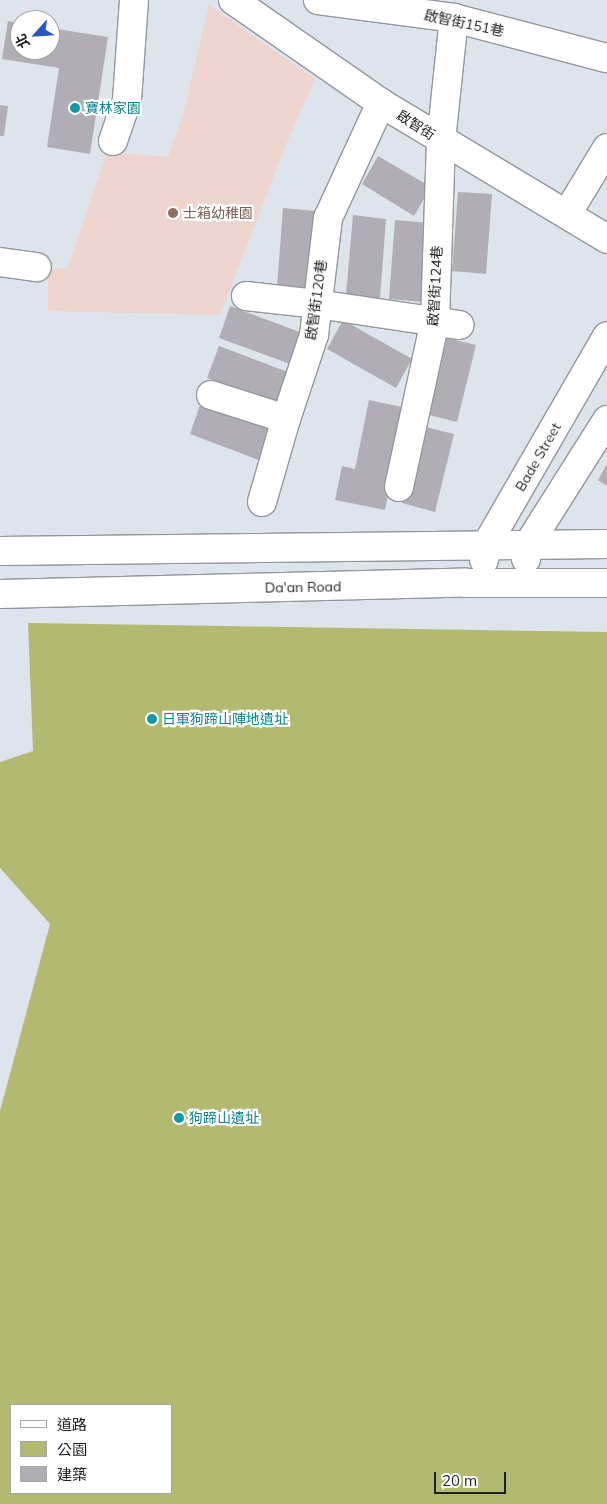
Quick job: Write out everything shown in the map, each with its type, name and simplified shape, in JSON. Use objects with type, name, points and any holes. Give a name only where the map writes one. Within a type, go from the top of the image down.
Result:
[{"type":"street","points":[[113,141],[126,100],[134,0]]},
{"type":"street","name":"啟智街","points":[[233,0],[381,103],[441,141],[607,239]]},
{"type":"street","name":"啟智街151巷","points":[[318,0],[454,18],[607,58]]},
{"type":"street","name":"啟智街124巷","points":[[399,487],[447,323],[441,141],[454,18]]},
{"type":"street","name":"啟智街120巷","points":[[262,502],[286,419],[314,335],[328,218],[381,103]]},
{"type":"street","points":[[567,214],[607,148]]},
{"type":"street","points":[[0,262],[37,267]]},
{"type":"street","points":[[246,296],[317,304],[447,323]]},
{"type":"street","name":"Bade Street","points":[[481,583],[486,544],[607,336]]},
{"type":"street","points":[[210,395],[286,419]]},
{"type":"street","points":[[523,582],[528,545],[607,420]]},
{"type":"street","points":[[0,552],[486,544],[607,544]]},
{"type":"street","name":"Da'an Road","points":[[0,594],[523,582],[607,583]]},
{"type":"shaded area","name":"士箱幼稚園","points":[[209,5],[315,79],[287,142],[220,315],[48,311],[48,268],[67,269],[107,152],[168,157],[184,111]]},
{"type":"green space","points":[[28,623],[607,632],[607,1504],[0,1504],[0,1111],[50,924],[0,868],[0,762],[33,751]]},
{"type":"building","name":"寶林家園","points":[[8,21],[10,21],[10,60],[60,60],[60,30],[108,37],[90,154],[47,147],[59,68],[2,59]]},
{"type":"building","points":[[0,105],[8,106],[4,136],[0,136]]},
{"type":"building","points":[[378,156],[431,187],[414,216],[362,184]]},
{"type":"building","points":[[458,192],[492,194],[486,274],[452,271]]},
{"type":"building","points":[[283,208],[316,211],[310,291],[277,287]]},
{"type":"building","points":[[353,215],[386,219],[380,298],[346,295]]},
{"type":"building","points":[[395,220],[429,223],[423,302],[389,299]]},
{"type":"building","points":[[230,306],[305,334],[293,365],[219,338]]},
{"type":"building","points":[[343,320],[412,359],[396,388],[327,349]]},
{"type":"building","points":[[443,337],[476,345],[457,422],[425,414]]},
{"type":"building","points":[[219,346],[293,374],[282,406],[207,378]]},
{"type":"building","points":[[369,400],[406,408],[385,510],[335,500],[342,466],[355,469]]},
{"type":"building","points":[[201,402],[276,430],[264,462],[190,434]]},
{"type":"building","points":[[421,426],[454,434],[435,512],[402,503]]},
{"type":"building","points":[[607,464],[607,486],[598,480]]},
{"type":"place","name":"寶林家園","points":[[75,108]]},
{"type":"place","name":"士箱幼稚園","points":[[173,213]]},
{"type":"place","name":"日軍狗蹄山陣地遺址","points":[[152,719]]},
{"type":"place","name":"狗蹄山遺址","points":[[179,1118]]}]
